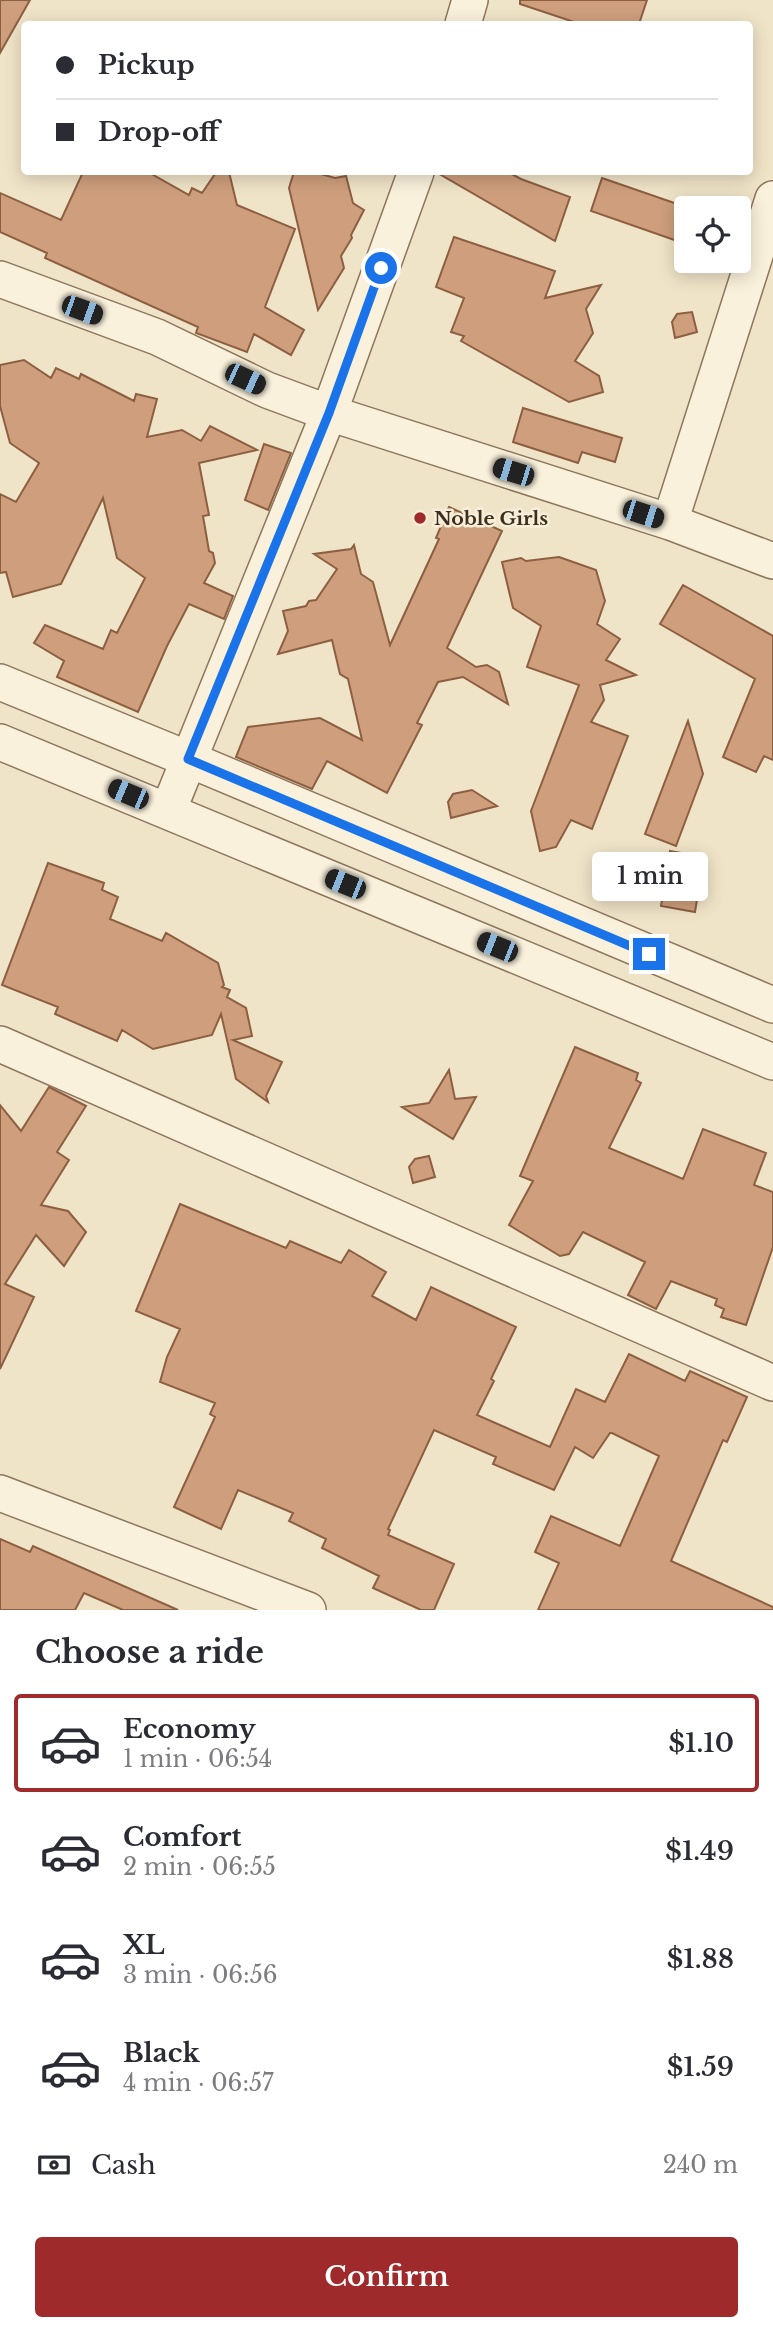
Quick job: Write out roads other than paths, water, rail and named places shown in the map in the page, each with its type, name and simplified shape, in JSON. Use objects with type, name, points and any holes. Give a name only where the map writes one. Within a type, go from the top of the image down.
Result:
[{"type":"street","points":[[464,21],[470,0]]},
{"type":"street","points":[[167,811],[329,413],[415,175]]},
{"type":"street","points":[[670,522],[773,199]]},
{"type":"street","points":[[0,279],[157,338],[267,390],[329,413],[670,522],[773,561]]},
{"type":"street","points":[[0,682],[773,1005]]},
{"type":"street","points":[[0,742],[773,1062]]},
{"type":"street","points":[[0,1044],[773,1383]]},
{"type":"street","points":[[0,1493],[308,1610]]},
{"type":"place","name":"Noble Girls","points":[[420,518]]}]
